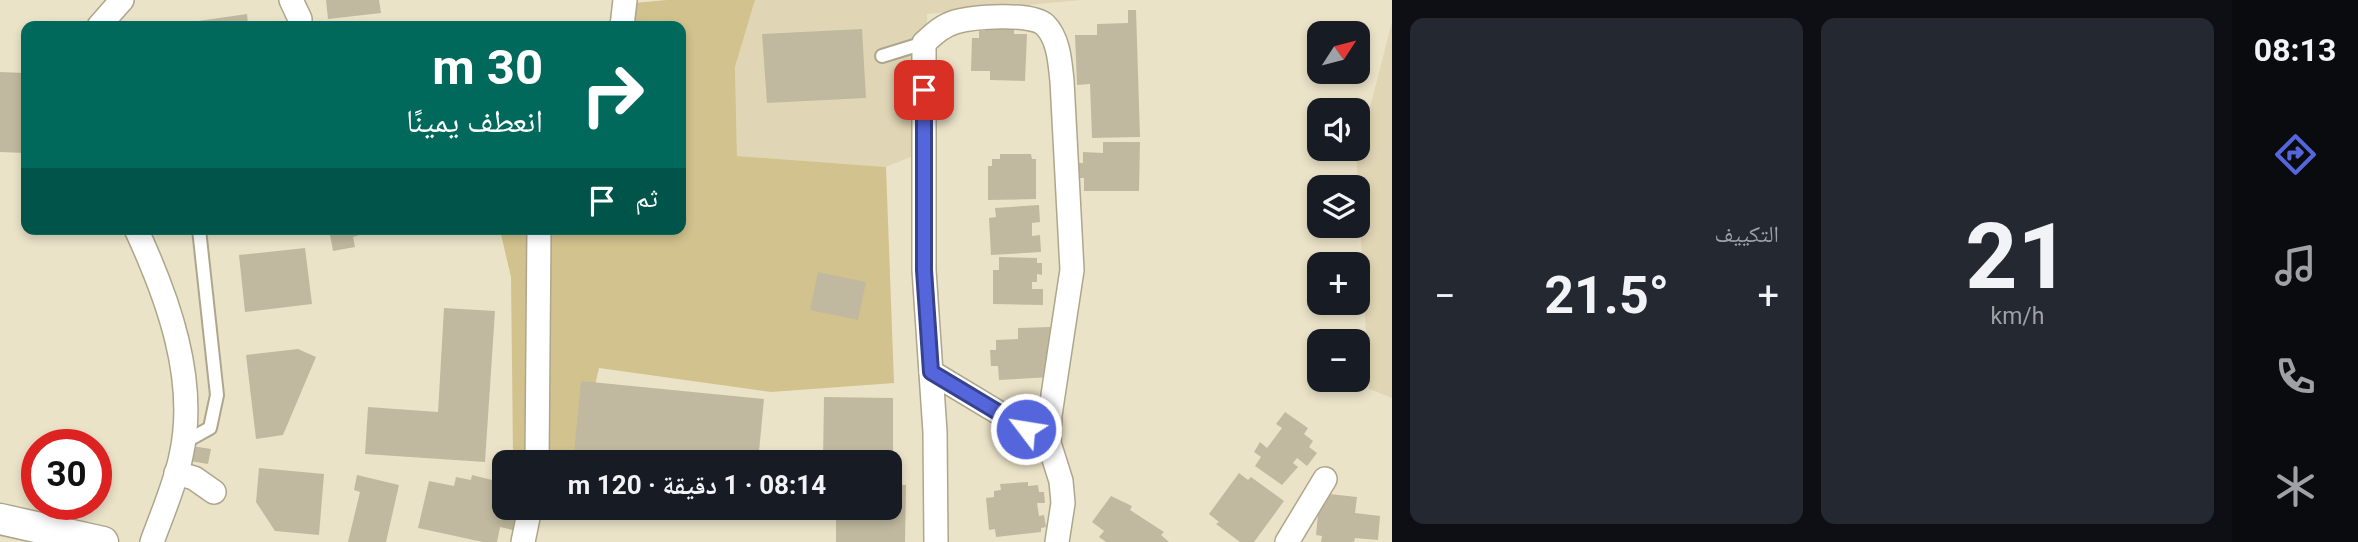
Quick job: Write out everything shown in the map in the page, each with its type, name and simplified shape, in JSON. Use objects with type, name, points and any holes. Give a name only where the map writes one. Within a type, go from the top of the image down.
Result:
[{"type":"street","points":[[103,21],[122,0]]},
{"type":"street","points":[[623,21],[625,0]]},
{"type":"street","points":[[936,542],[931,372],[924,270],[924,43],[940,28],[964,20],[1028,17],[1045,25],[1058,52],[1072,270],[1050,415],[1049,443],[1061,481],[1063,503],[1057,542]]},
{"type":"street","points":[[139,235],[152,263],[180,355],[187,419],[176,473],[152,542]]},
{"type":"street","points":[[537,450],[539,235]]},
{"type":"street","points":[[931,372],[1049,443]]},
{"type":"street","points":[[176,473],[194,478],[214,492]]},
{"type":"street","points":[[1287,542],[1325,479]]},
{"type":"street","points":[[0,519],[103,542]]},
{"type":"street","points":[[523,542],[528,520]]},
{"type":"lane","points":[[882,56],[924,43]]},
{"type":"lane","points":[[183,443],[209,428],[217,395],[201,235]]},
{"type":"shaded area","points":[[667,0],[755,0],[735,67],[737,156],[886,167],[894,383],[771,392],[599,368],[580,450],[513,450],[511,277],[501,235],[686,235],[686,21],[610,21],[612,5]]},
{"type":"shaded area","points":[[755,0],[1082,0],[927,14],[928,150],[886,167],[737,156],[735,67]]},
{"type":"shaded area","points":[[1392,22],[1392,398],[1370,389],[1370,329],[1366,329],[1365,315],[1370,315],[1370,252],[1362,252],[1361,238],[1370,238],[1370,175],[1357,175],[1357,161],[1370,161],[1370,107]]},
{"type":"building","points":[[326,0],[379,0],[381,13],[328,19]]},
{"type":"building","points":[[1128,10],[1136,10],[1140,137],[1092,138],[1090,84],[1077,85],[1075,35],[1097,35],[1097,24],[1128,23]]},
{"type":"building","points":[[247,14],[248,21],[198,21]]},
{"type":"building","points":[[986,23],[1014,24],[1014,34],[1027,34],[1025,81],[990,80],[990,71],[971,71],[972,38],[979,38],[979,31],[985,31]]},
{"type":"building","points":[[862,29],[866,98],[767,103],[762,34]]},
{"type":"building","points":[[0,72],[21,73],[21,153],[0,152]]},
{"type":"building","points":[[1103,142],[1140,142],[1139,191],[1084,191],[1084,178],[1074,178],[1075,163],[1083,163],[1083,152],[1103,153]]},
{"type":"building","points":[[1000,154],[1031,154],[1032,159],[1036,159],[1036,199],[988,200],[988,166],[992,166],[992,159],[1000,159]]},
{"type":"building","points":[[1039,205],[1040,222],[1032,223],[1032,236],[1040,235],[1041,252],[991,255],[989,218],[996,217],[995,208]]},
{"type":"building","points":[[330,235],[359,235],[353,237],[355,247],[333,251]]},
{"type":"building","points":[[305,248],[312,304],[245,312],[239,255]]},
{"type":"building","points":[[999,257],[1037,258],[1037,263],[1042,263],[1042,275],[1037,274],[1037,282],[1032,282],[1032,289],[1043,289],[1043,305],[993,304],[993,270],[999,270]]},
{"type":"building","points":[[818,272],[866,282],[858,320],[810,310]]},
{"type":"building","points":[[444,308],[495,311],[485,462],[365,454],[368,407],[438,412]]},
{"type":"building","points":[[1050,327],[1052,377],[999,380],[998,366],[991,366],[990,350],[996,350],[996,340],[1018,339],[1018,328]]},
{"type":"building","points":[[298,349],[316,357],[283,435],[256,439],[246,355]]},
{"type":"building","points":[[581,381],[764,399],[759,450],[574,450]]},
{"type":"building","points":[[824,397],[893,398],[893,450],[823,450]]},
{"type":"building","points":[[1285,412],[1308,428],[1304,434],[1313,441],[1309,447],[1317,453],[1307,466],[1297,458],[1293,463],[1298,467],[1282,485],[1255,466],[1261,457],[1254,452],[1260,442],[1267,448],[1282,428],[1276,424]]},
{"type":"building","points":[[192,446],[211,449],[208,464],[190,461]]},
{"type":"building","points":[[259,468],[324,474],[319,535],[275,531],[256,502]]},
{"type":"building","points":[[1239,473],[1248,480],[1251,477],[1284,501],[1254,542],[1240,542],[1216,524],[1219,522],[1209,514]]},
{"type":"building","points":[[357,475],[399,485],[386,542],[348,542],[360,492],[354,490]]},
{"type":"building","points":[[472,475],[492,480],[492,520],[519,520],[517,531],[500,527],[497,542],[483,542],[418,528],[429,481],[454,486],[456,477],[471,480]]},
{"type":"building","points":[[1028,482],[1028,486],[1038,485],[1039,492],[1044,492],[1045,503],[1037,503],[1039,516],[1044,515],[1046,527],[1041,528],[1041,532],[996,537],[995,529],[989,530],[986,498],[994,497],[994,491],[1001,490],[1000,484]]},
{"type":"building","points":[[902,485],[906,485],[905,542],[836,542],[836,520],[902,520]]},
{"type":"building","points":[[1320,493],[1357,497],[1355,513],[1380,516],[1378,540],[1355,538],[1354,542],[1321,542],[1322,536],[1316,535]]},
{"type":"building","points":[[1111,496],[1132,506],[1130,510],[1164,532],[1161,535],[1169,542],[1106,542],[1099,537],[1104,531],[1092,522]]},
{"type":"route","points":[[924,90],[924,270],[931,372],[1026,429]]}]
